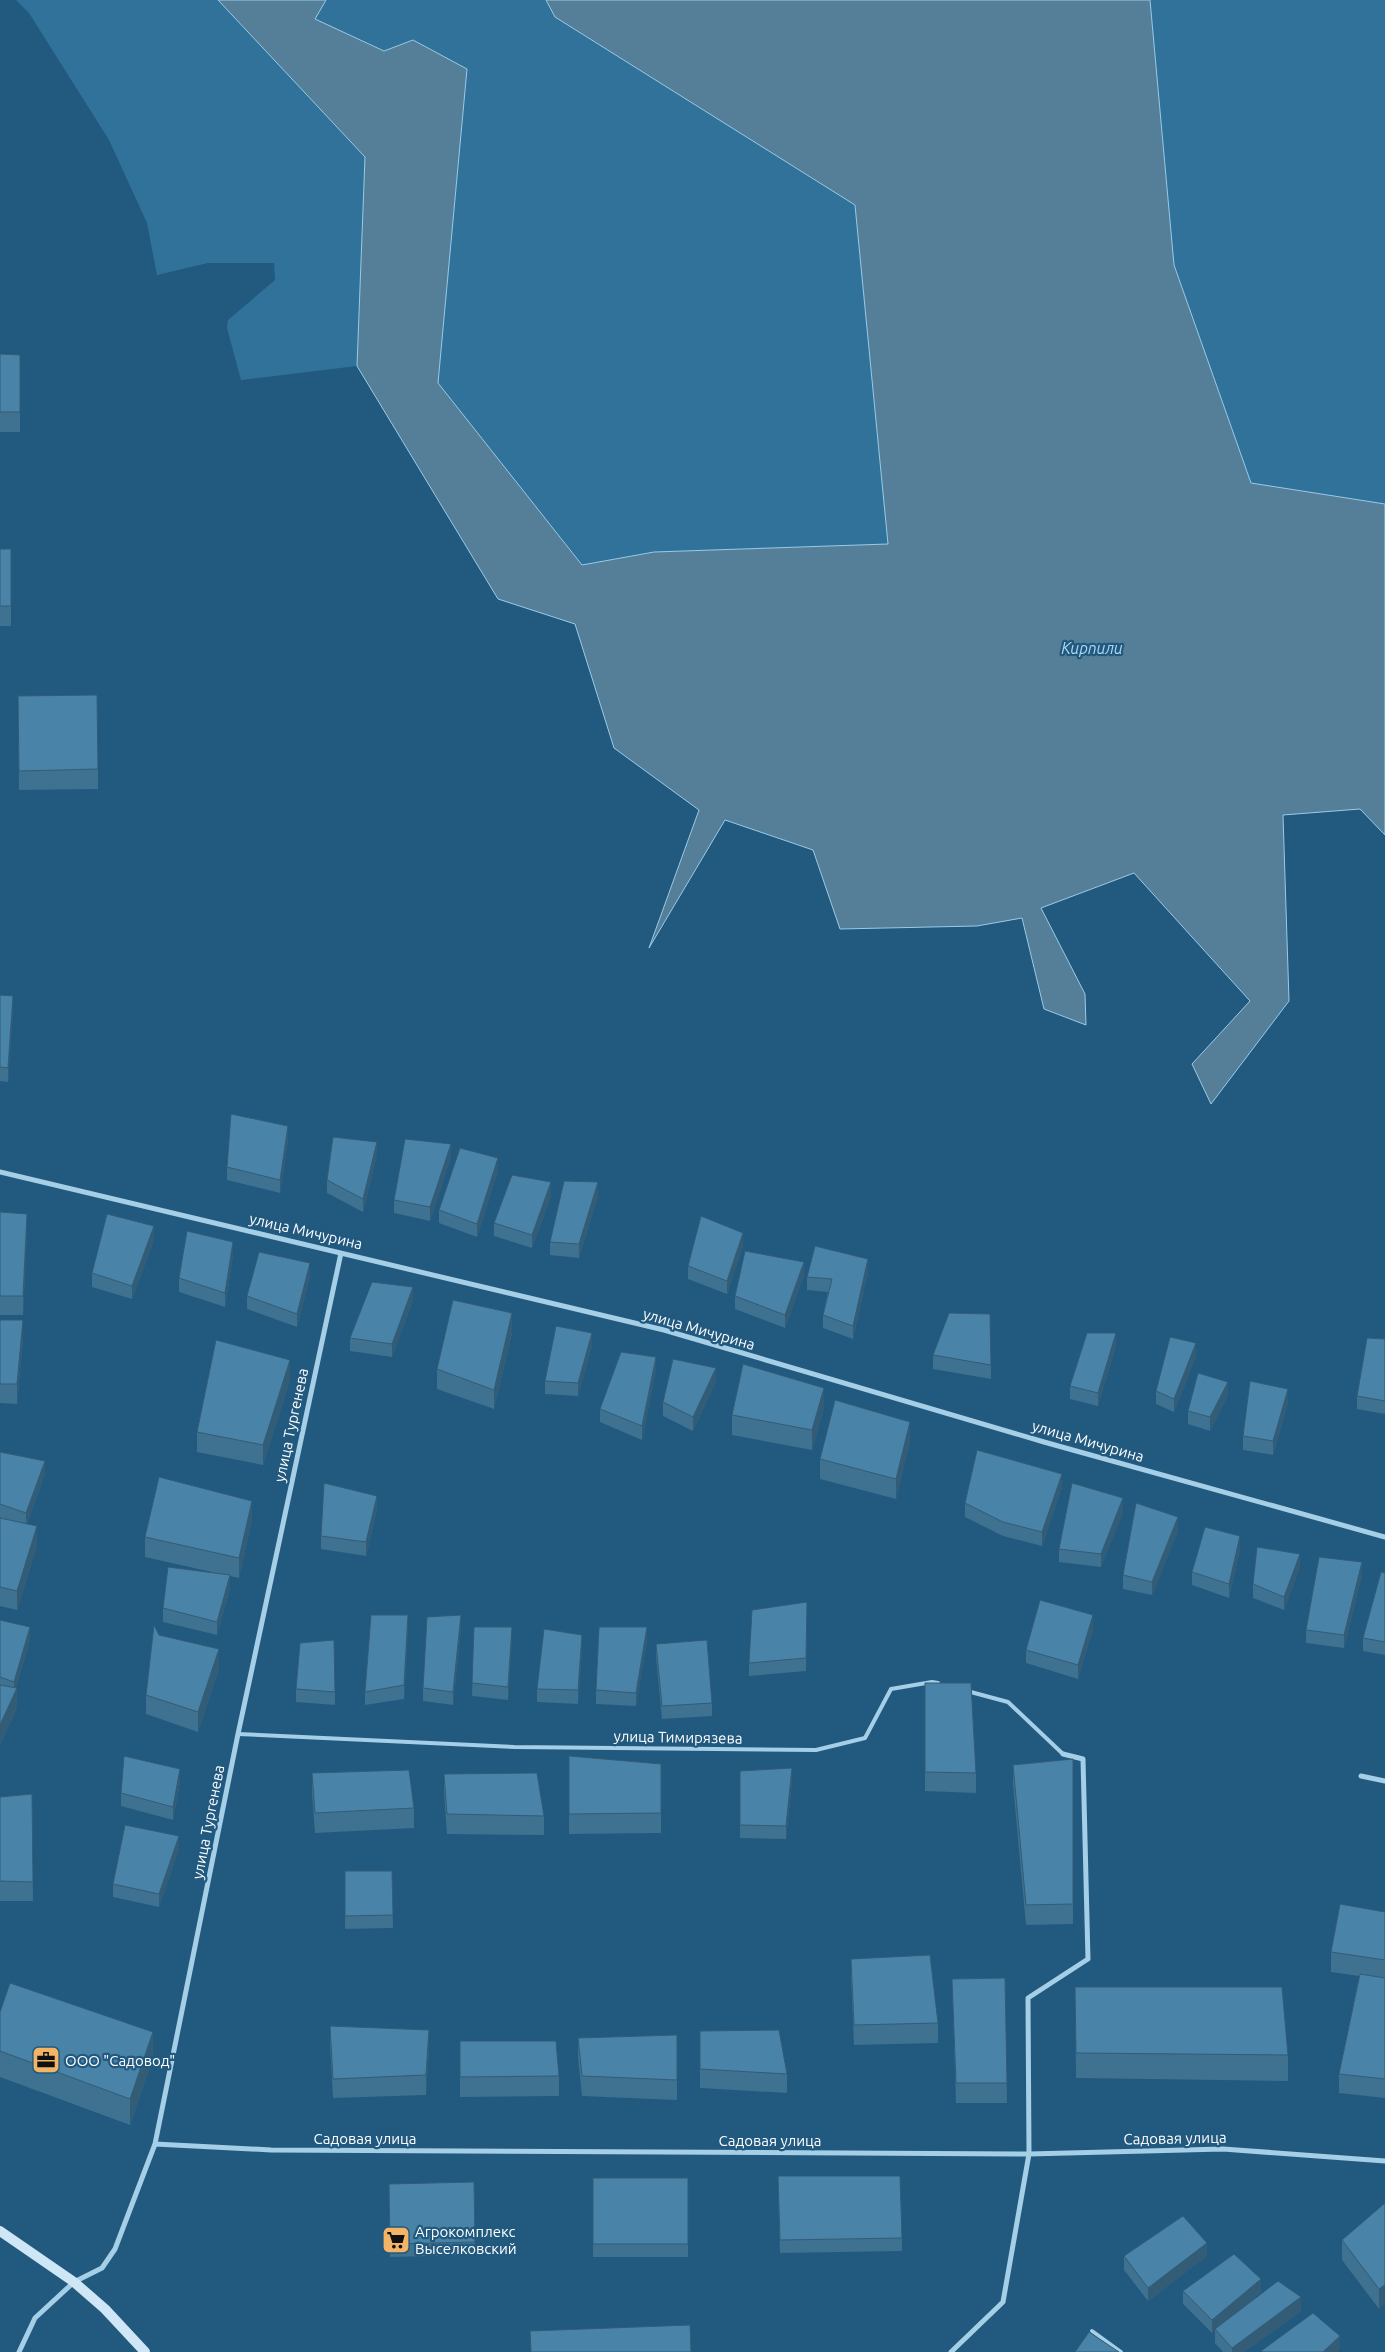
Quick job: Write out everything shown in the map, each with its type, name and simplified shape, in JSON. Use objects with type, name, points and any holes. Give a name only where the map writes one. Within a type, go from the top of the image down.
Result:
[{"type":"street","name":"улица Мичурина","points":[[0,1172],[664,1330],[1044,1442],[1385,1537]]},
{"type":"street","name":"улица Тургенева","points":[[19,2352],[35,2318],[74,2282],[102,2268],[115,2249],[155,2144],[238,1734],[341,1252]]},
{"type":"street","points":[[951,2352],[1003,2302],[1029,2154],[1028,1998],[1088,1959],[1083,1759],[1063,1754]]},
{"type":"street","points":[[1361,1776],[1385,1781]]},
{"type":"street","name":"Садовая улица","points":[[155,2144],[271,2150],[1029,2154],[1223,2150],[1385,2161]]},
{"type":"street","points":[[0,2231],[74,2282],[105,2309],[145,2352]]},
{"type":"lane","name":"улица Тимирязева","points":[[238,1734],[514,1747],[816,1750],[865,1738],[891,1689],[932,1682],[942,1684]]},
{"type":"lane","points":[[960,1690],[1008,1702],[1063,1754]]},
{"type":"lane","points":[[1092,2331],[1121,2352]]},
{"type":"shaded area","points":[[16,0],[218,0],[365,157],[357,366],[241,380],[227,328],[228,320],[275,280],[274,263],[208,263],[157,275],[147,223],[109,140],[29,13]]},
{"type":"shaded area","points":[[326,0],[546,0],[555,17],[855,205],[888,544],[654,552],[582,565],[438,383],[467,69],[413,40],[384,51],[314,19]]},
{"type":"shaded area","points":[[1150,0],[1385,0],[1385,504],[1251,483],[1174,265]]},
{"type":"water","name":"Кирпили","points":[[218,0],[326,0],[315,19],[384,51],[413,40],[467,69],[438,383],[582,565],[654,552],[888,544],[855,205],[555,17],[546,0],[1150,0],[1174,265],[1251,483],[1385,504],[1385,835],[1360,809],[1283,815],[1289,1001],[1211,1104],[1192,1064],[1250,1001],[1134,873],[1041,908],[1085,994],[1086,1025],[1044,1009],[1022,918],[977,926],[840,929],[813,850],[725,820],[649,948],[699,810],[614,748],[575,624],[498,599],[357,366],[365,157]]},
{"type":"building","points":[[0,354],[20,355],[20,412],[0,412]]},
{"type":"building","points":[[0,549],[11,549],[11,606],[0,606]]},
{"type":"building","points":[[97,695],[98,769],[19,771],[18,696]]},
{"type":"building","points":[[0,995],[13,996],[8,1068],[0,1067]]},
{"type":"building","points":[[231,1114],[288,1126],[280,1180],[227,1167]]},
{"type":"building","points":[[333,1137],[377,1142],[363,1199],[327,1180]]},
{"type":"building","points":[[405,1139],[451,1144],[430,1207],[394,1200]]},
{"type":"building","points":[[460,1148],[498,1158],[477,1224],[439,1210]]},
{"type":"building","points":[[512,1175],[551,1182],[532,1235],[494,1223]]},
{"type":"building","points":[[564,1181],[598,1182],[579,1244],[550,1242]]},
{"type":"building","points":[[0,1212],[27,1214],[23,1296],[0,1296]]},
{"type":"building","points":[[107,1214],[154,1226],[132,1286],[92,1273]]},
{"type":"building","points":[[701,1216],[743,1233],[727,1281],[688,1266]]},
{"type":"building","points":[[187,1231],[233,1242],[225,1293],[179,1278]]},
{"type":"building","points":[[815,1246],[868,1259],[853,1326],[823,1315],[832,1279],[807,1277]]},
{"type":"building","points":[[745,1251],[804,1262],[785,1315],[735,1296]]},
{"type":"building","points":[[259,1252],[310,1263],[297,1314],[247,1296]]},
{"type":"building","points":[[372,1282],[413,1287],[392,1344],[350,1338]]},
{"type":"building","points":[[453,1300],[512,1313],[494,1390],[437,1369]]},
{"type":"building","points":[[949,1313],[990,1314],[991,1365],[933,1355]]},
{"type":"building","points":[[0,1320],[23,1320],[17,1384],[0,1384]]},
{"type":"building","points":[[556,1326],[592,1333],[578,1383],[545,1381]]},
{"type":"building","points":[[1087,1333],[1116,1333],[1098,1393],[1070,1386]]},
{"type":"building","points":[[1170,1337],[1196,1343],[1174,1399],[1156,1391]]},
{"type":"building","points":[[1367,1338],[1385,1339],[1385,1401],[1357,1396]]},
{"type":"building","points":[[216,1340],[290,1360],[263,1445],[197,1432]]},
{"type":"building","points":[[621,1352],[656,1357],[642,1426],[600,1409]]},
{"type":"building","points":[[673,1359],[716,1368],[693,1417],[663,1402]]},
{"type":"building","points":[[743,1364],[824,1388],[812,1430],[732,1415]]},
{"type":"building","points":[[1198,1373],[1228,1382],[1210,1417],[1188,1411]]},
{"type":"building","points":[[1250,1381],[1288,1389],[1273,1441],[1243,1436]]},
{"type":"building","points":[[835,1400],[910,1422],[896,1479],[820,1459]]},
{"type":"building","points":[[977,1450],[1062,1474],[1042,1532],[1003,1522],[965,1503]]},
{"type":"building","points":[[0,1452],[45,1461],[26,1513],[0,1504]]},
{"type":"building","points":[[159,1477],[252,1501],[239,1558],[145,1537]]},
{"type":"building","points":[[324,1483],[377,1496],[366,1542],[321,1536]]},
{"type":"building","points":[[1072,1483],[1123,1498],[1101,1554],[1059,1549]]},
{"type":"building","points":[[1136,1503],[1178,1517],[1152,1582],[1123,1575]]},
{"type":"building","points":[[0,1518],[37,1526],[17,1591],[0,1587]]},
{"type":"building","points":[[1205,1527],[1240,1536],[1229,1584],[1192,1572]]},
{"type":"building","points":[[1257,1547],[1300,1554],[1284,1597],[1253,1584]]},
{"type":"building","points":[[1319,1557],[1362,1562],[1344,1635],[1306,1630]]},
{"type":"building","points":[[168,1567],[230,1575],[217,1622],[163,1608]]},
{"type":"building","points":[[1381,1572],[1385,1573],[1385,1642],[1363,1638]]},
{"type":"building","points":[[1040,1600],[1093,1615],[1078,1665],[1026,1650]]},
{"type":"building","points":[[807,1602],[806,1658],[749,1663],[752,1610]]},
{"type":"building","points":[[371,1615],[408,1615],[404,1685],[365,1692]]},
{"type":"building","points":[[461,1615],[453,1692],[423,1688],[427,1617]]},
{"type":"building","points":[[0,1620],[30,1627],[14,1682],[0,1677]]},
{"type":"building","points":[[154,1625],[159,1635],[219,1649],[198,1712],[146,1695]]},
{"type":"building","points":[[474,1627],[512,1627],[508,1687],[472,1683]]},
{"type":"building","points":[[599,1627],[647,1627],[636,1693],[596,1690]]},
{"type":"building","points":[[544,1629],[582,1635],[578,1690],[537,1689]]},
{"type":"building","points":[[334,1640],[335,1692],[296,1689],[300,1643]]},
{"type":"building","points":[[707,1640],[712,1703],[662,1706],[656,1644]]},
{"type":"building","points":[[925,1683],[971,1683],[976,1773],[925,1772]]},
{"type":"building","points":[[0,1685],[17,1688],[0,1725]]},
{"type":"building","points":[[124,1756],[180,1769],[173,1807],[121,1793]]},
{"type":"building","points":[[569,1756],[661,1764],[661,1813],[569,1814]]},
{"type":"building","points":[[1073,1759],[1073,1904],[1026,1905],[1013,1765]]},
{"type":"building","points":[[792,1768],[786,1826],[740,1825],[740,1771]]},
{"type":"building","points":[[409,1770],[414,1808],[315,1813],[312,1773]]},
{"type":"building","points":[[537,1773],[544,1816],[447,1814],[444,1774]]},
{"type":"building","points":[[32,1794],[33,1882],[0,1881],[0,1797]]},
{"type":"building","points":[[125,1825],[179,1836],[159,1894],[113,1884]]},
{"type":"building","points":[[345,1871],[392,1871],[393,1915],[345,1916]]},
{"type":"building","points":[[1340,1904],[1385,1912],[1385,1960],[1331,1952]]},
{"type":"building","points":[[930,1955],[938,2023],[854,2025],[851,1959]]},
{"type":"building","points":[[1360,1974],[1385,1978],[1385,2079],[1339,2074]]},
{"type":"building","points":[[1005,1978],[1007,2083],[956,2083],[952,1979]]},
{"type":"building","points":[[10,1983],[153,2032],[130,2099],[0,2051],[0,2012]]},
{"type":"building","points":[[1075,1987],[1282,1987],[1288,2055],[1076,2053]]},
{"type":"building","points":[[330,2026],[429,2030],[426,2075],[333,2079]]},
{"type":"building","points":[[779,2030],[787,2074],[700,2069],[700,2031]]},
{"type":"building","points":[[677,2035],[677,2080],[582,2076],[578,2038]]},
{"type":"building","points":[[460,2041],[556,2041],[559,2076],[460,2077]]},
{"type":"building","points":[[778,2176],[900,2176],[902,2238],[780,2240]]},
{"type":"building","points":[[593,2178],[688,2178],[688,2244],[593,2244]]},
{"type":"building","points":[[474,2182],[475,2242],[390,2244],[389,2184]]},
{"type":"building","points":[[1385,2203],[1385,2285],[1379,2289],[1342,2240]]},
{"type":"building","points":[[1183,2216],[1207,2243],[1148,2288],[1124,2256]]},
{"type":"building","points":[[1234,2254],[1261,2279],[1212,2320],[1183,2291]]},
{"type":"building","points":[[1278,2281],[1301,2297],[1232,2348],[1215,2329]]},
{"type":"building","points":[[1313,2313],[1340,2336],[1323,2352],[1261,2351]]},
{"type":"building","points":[[690,2325],[691,2352],[531,2352],[530,2331]]},
{"type":"building","points":[[1089,2332],[1119,2352],[1075,2352]]},
{"type":"place","name":"ООО \"Садовод\"","points":[[46,2060]]},
{"type":"place","name":"Агрокомплекс Выселковский","points":[[396,2240]]}]
